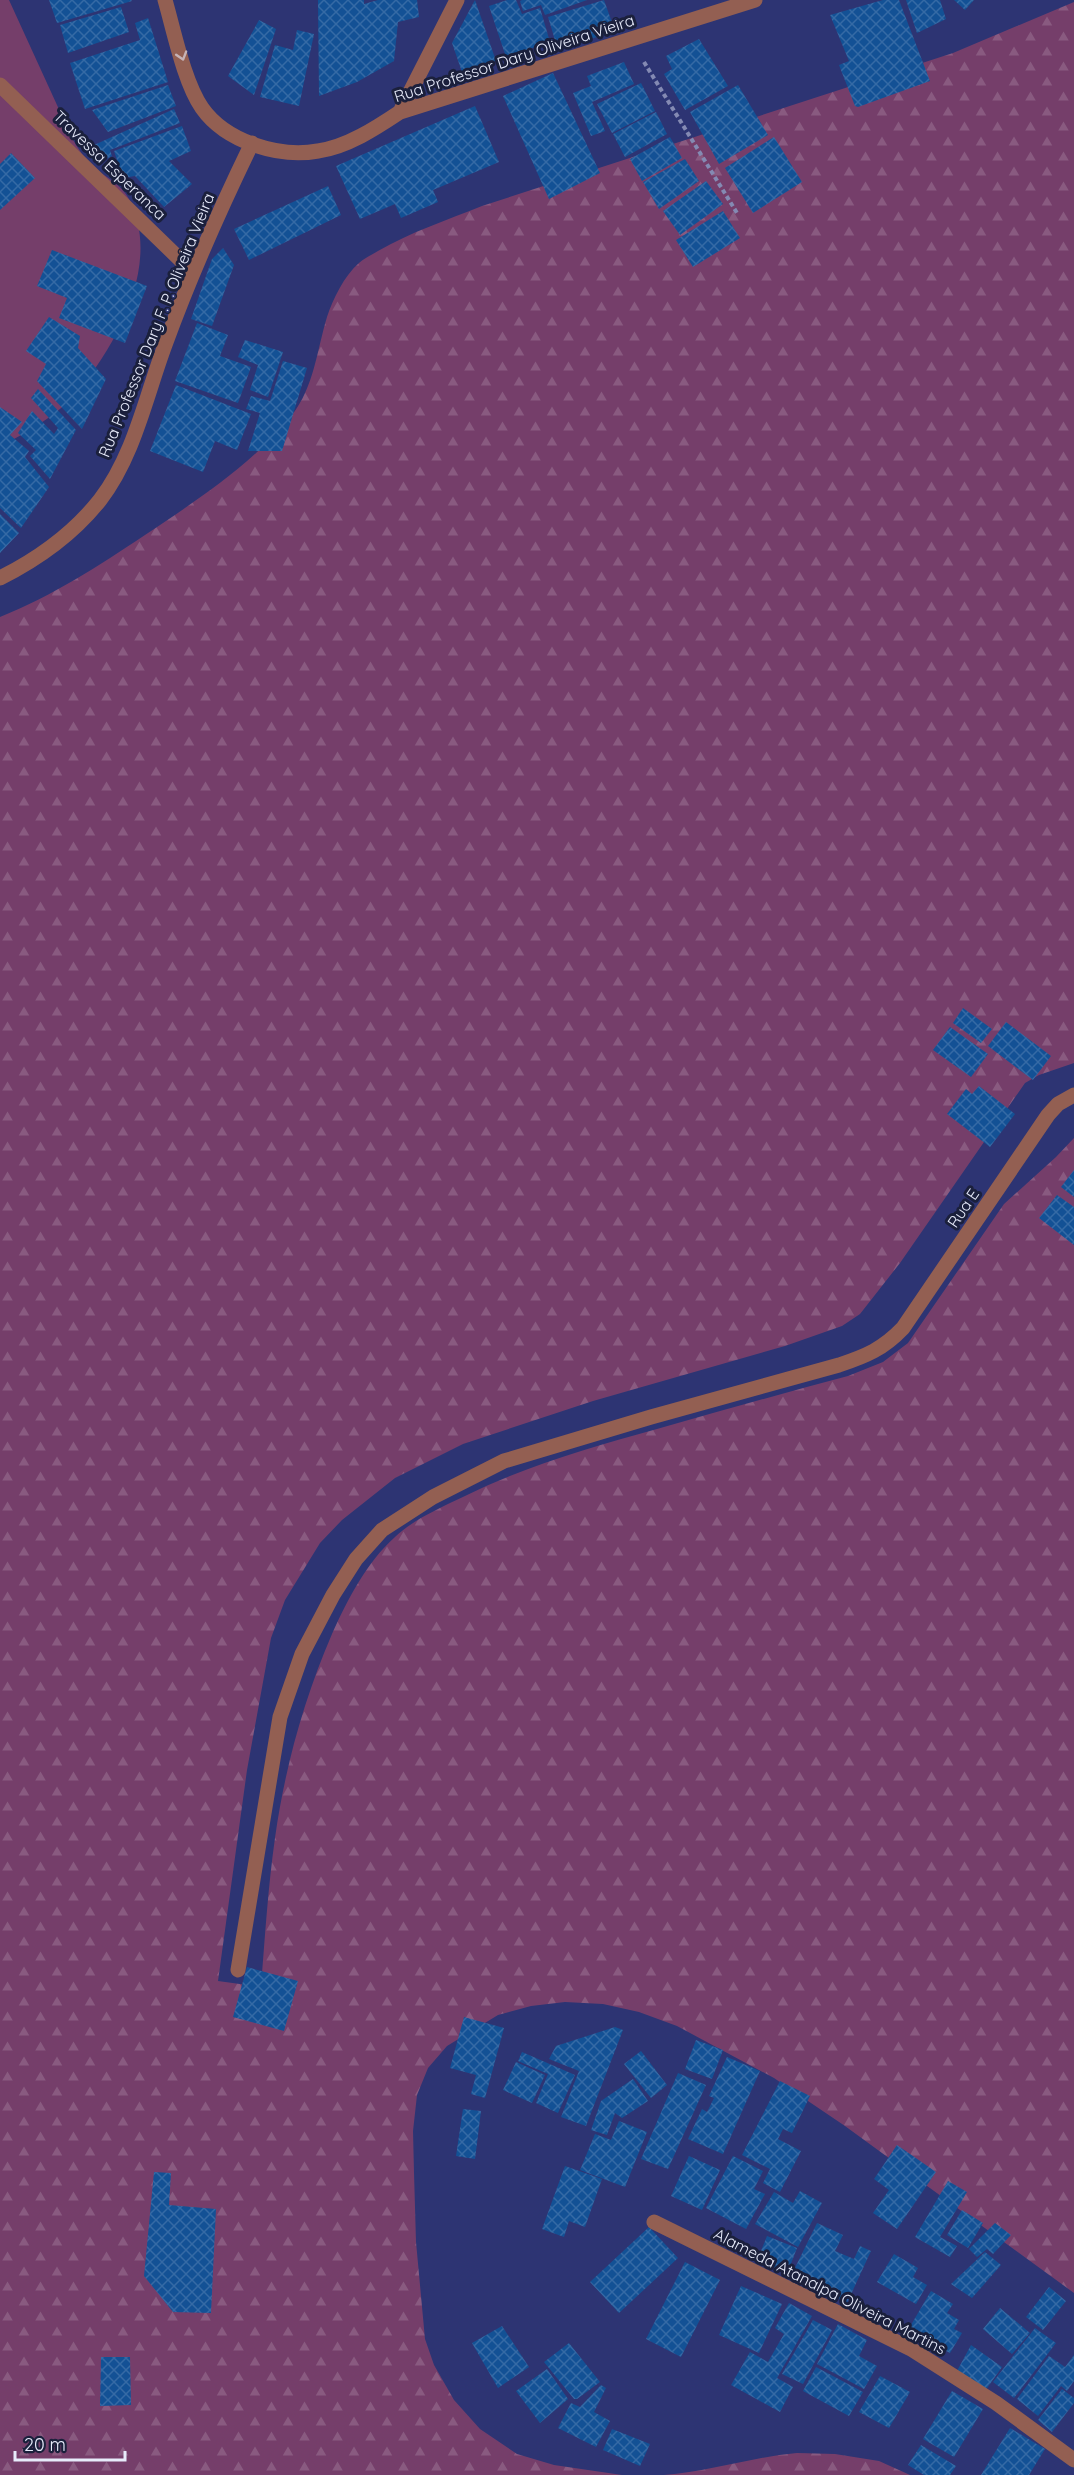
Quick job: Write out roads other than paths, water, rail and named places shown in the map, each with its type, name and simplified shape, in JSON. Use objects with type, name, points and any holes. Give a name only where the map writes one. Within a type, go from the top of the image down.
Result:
[{"type":"street","name":"Rua Professor Dary Oliveira Vieira","points":[[165,0],[185,67],[203,109],[231,134],[252,144],[295,153],[318,151],[341,145],[377,128],[400,112],[755,0]]},
{"type":"street","points":[[400,112],[457,0]]},
{"type":"street","name":"Travessa Esperanca","points":[[0,85],[193,272]]},
{"type":"street","name":"Rua Professor Dary F. P. Oliveira Vieira","points":[[0,579],[46,552],[76,528],[101,499],[124,459],[211,226],[252,144]]},
{"type":"street","name":"Rua E","points":[[238,1970],[280,1717],[302,1654],[333,1595],[356,1559],[382,1530],[433,1497],[504,1461],[651,1417],[839,1365],[861,1358],[885,1346],[903,1328],[1048,1115],[1059,1104],[1074,1095]]},
{"type":"street","name":"Alameda Atanalpa Oliveira Martins","points":[[654,2222],[911,2349],[996,2403],[1074,2460]]}]
